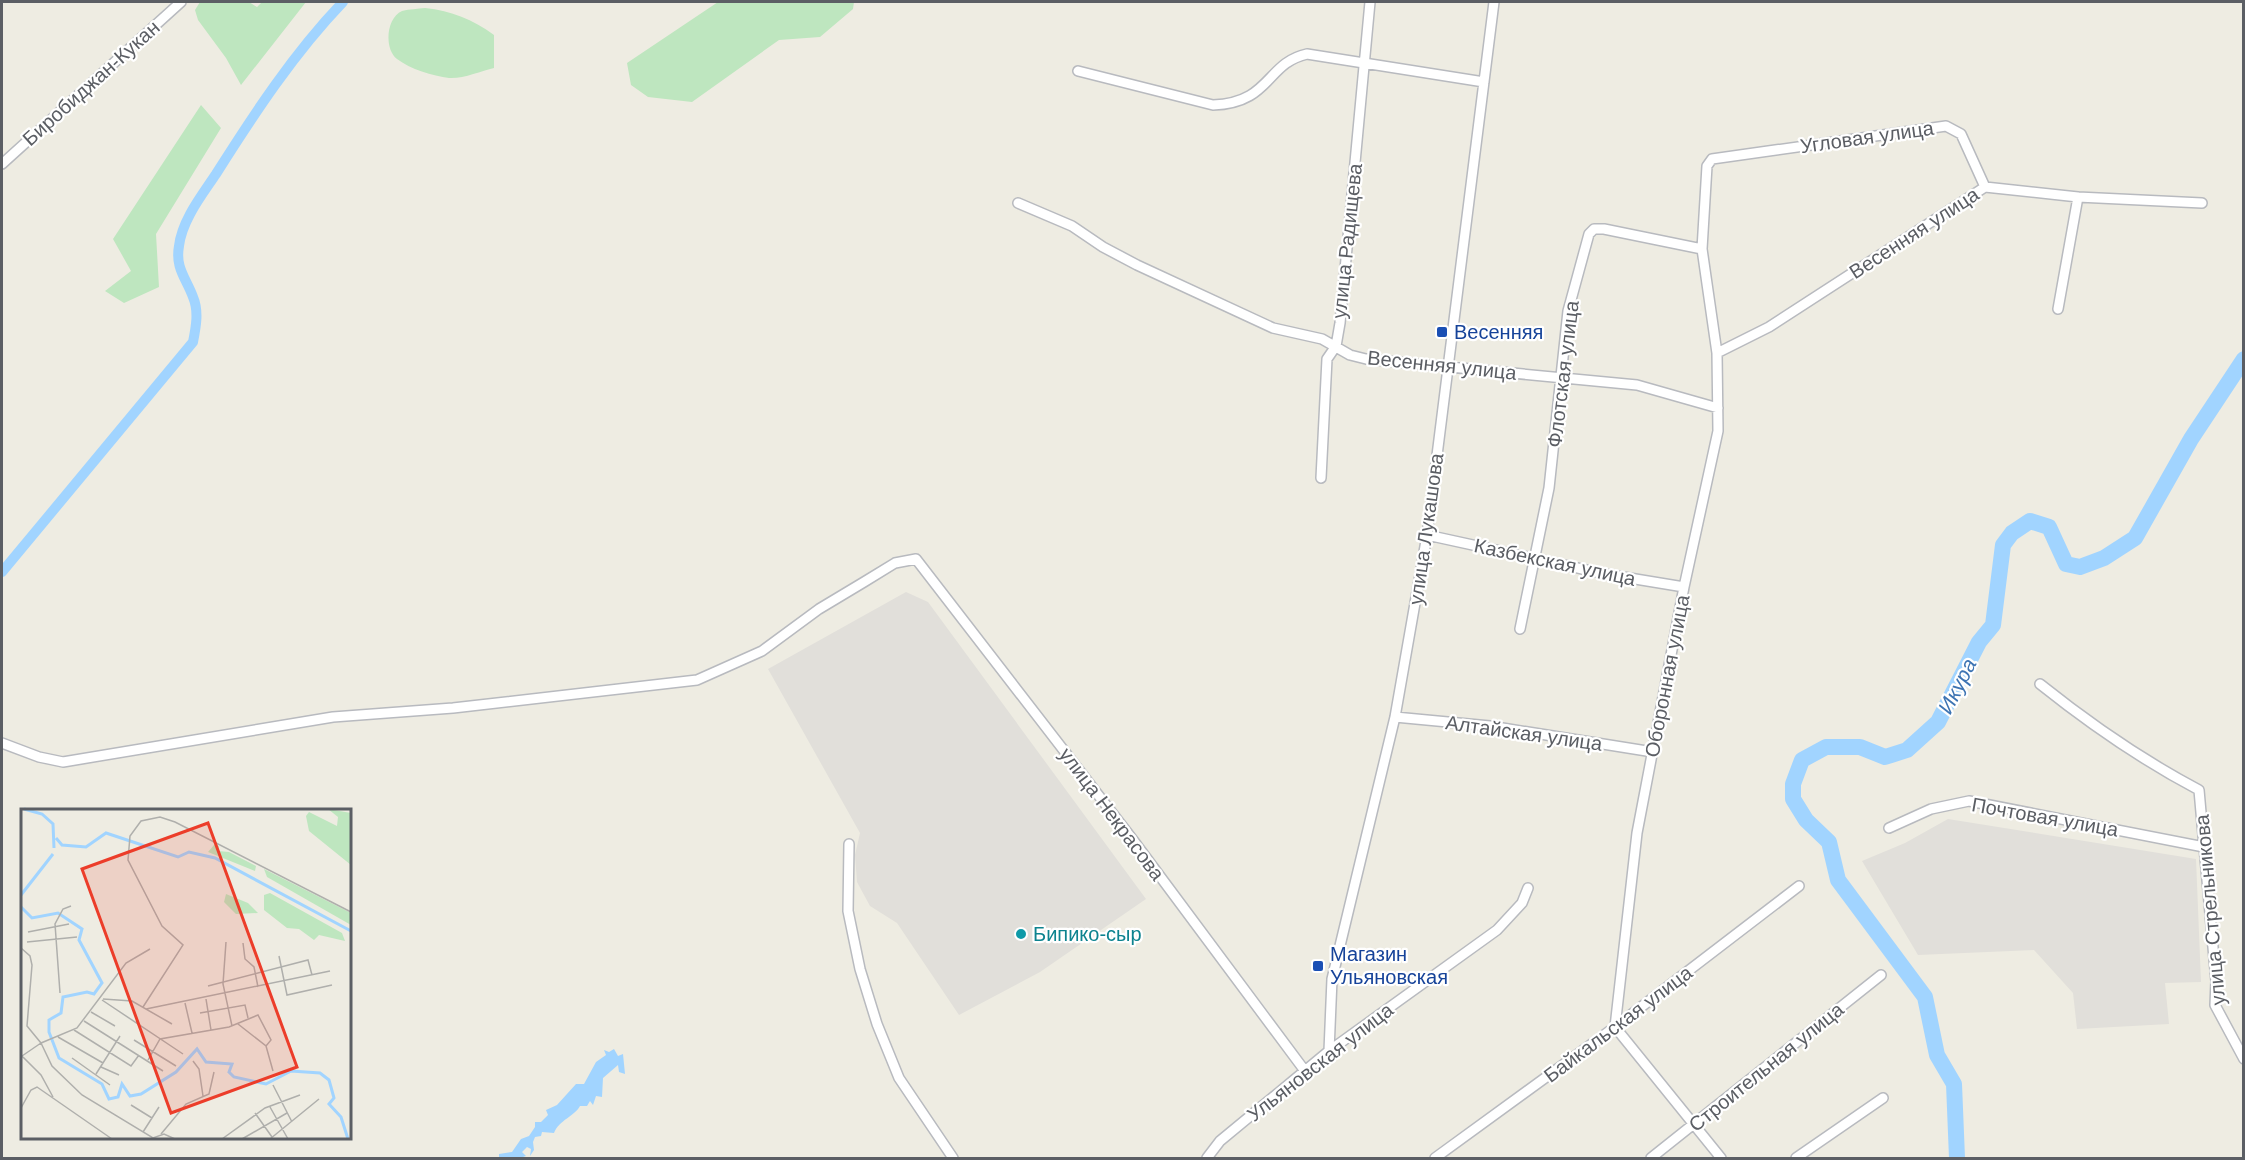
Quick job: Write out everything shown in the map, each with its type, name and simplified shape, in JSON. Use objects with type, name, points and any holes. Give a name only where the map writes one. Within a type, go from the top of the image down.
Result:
[{"type":"street","name":"Биробиджан-Кукан","points":[[2,164],[181,2]]},
{"type":"street","name":"улица Радищева","points":[[1321,478],[1327,359],[1336,346],[1370,2]]},
{"type":"street","name":"улица Лукашова","points":[[1329,1051],[1332,979],[1395,717],[1426,536],[1494,2]]},
{"type":"street","points":[[1078,71],[1213,105],[1230,104],[1254,96],[1296,57],[1307,54],[1484,82]]},
{"type":"street","name":"Угловая улица","points":[[1712,159],[1946,126],[1961,134],[1985,187]]},
{"type":"street","name":"Оборонная улица","points":[[1615,1027],[1637,833],[1684,587],[1718,431],[1717,353],[1702,249],[1707,166],[1712,159]]},
{"type":"street","name":"Весенняя улица","points":[[1717,353],[1769,327],[1985,187],[2078,197],[2202,203]]},
{"type":"street","points":[[2058,309],[2078,197]]},
{"type":"street","name":"Весенняя улица","points":[[1018,202],[1072,226],[1103,247],[1137,265],[1273,328],[1322,339],[1350,355],[1366,359],[1448,368],[1563,376],[1636,385],[1718,408]]},
{"type":"street","name":"Флотская улица","points":[[1520,630],[1533,557],[1549,488],[1563,376],[1568,311],[1586,244],[1594,229],[1702,249]]},
{"type":"street","name":"Казбекская улица","points":[[1426,536],[1684,587]]},
{"type":"street","name":"улица Некрасова","points":[[2,743],[39,757],[63,762],[333,717],[453,708],[697,680],[762,651],[819,609],[895,563],[916,559],[1305,1071]]},
{"type":"street","name":"улица Стрельникова","points":[[2040,684],[2076,713],[2156,767],[2199,790],[2216,981],[2215,1005],[2244,1059]]},
{"type":"street","name":"Алтайская улица","points":[[1395,717],[1490,726],[1653,752]]},
{"type":"street","name":"Почтовая улица","points":[[1889,828],[1931,809],[1969,801],[2204,847]]},
{"type":"street","points":[[849,844],[848,910],[860,969],[877,1024],[899,1078],[953,1158]]},
{"type":"street","name":"Байкальская улица","points":[[1435,1158],[1615,1027],[1799,886]]},
{"type":"street","name":"Ульяновская улица","points":[[1207,1158],[1220,1141],[1329,1051],[1497,930],[1521,903],[1528,888]]},
{"type":"street","name":"Строительная улица","points":[[1651,1158],[1881,975]]},
{"type":"street","points":[[1615,1027],[1722,1158]]},
{"type":"street","points":[[1796,1158],[1883,1098]]},
{"type":"shaded area","points":[[906,592],[928,602],[1146,899],[1040,972],[959,1015],[897,923],[870,906],[857,882],[855,855],[860,833],[768,669]]},
{"type":"shaded area","points":[[1948,819],[2196,859],[2201,982],[2165,983],[2169,1024],[2077,1029],[2073,993],[2034,950],[1918,955],[1862,861],[1905,843]]},
{"type":"green space","points":[[200,2],[249,2],[257,7],[262,2],[306,2],[241,85],[226,58],[198,20],[195,10]]},
{"type":"green space","points":[[718,2],[854,2],[853,9],[820,37],[779,40],[692,102],[648,97],[631,85],[627,63]]},
{"type":"green space","points":[[425,8],[461,17],[478,24],[494,35],[494,68],[449,78],[422,72],[397,59],[390,48],[389,41],[393,20],[402,11]]},
{"type":"green space","points":[[201,105],[221,128],[156,234],[159,287],[124,303],[105,291],[131,271],[113,239]]},
{"type":"water","points":[[614,1049],[618,1056],[623,1054],[625,1074],[619,1072],[618,1065],[603,1078],[602,1097],[596,1096],[593,1105],[590,1101],[587,1106],[580,1106],[575,1113],[559,1125],[554,1133],[542,1132],[541,1136],[535,1137],[534,1150],[530,1156],[531,1149],[527,1147],[522,1152],[526,1156],[499,1158],[499,1154],[512,1152],[521,1139],[529,1136],[535,1127],[535,1122],[541,1122],[548,1115],[546,1110],[557,1105],[576,1084],[584,1084],[596,1062],[606,1055],[604,1050],[609,1052]]},
{"type":"waterway","points":[[2,572],[193,342],[196,308],[182,273],[178,254],[181,236],[188,217],[275,85],[343,2]]},
{"type":"waterway","name":"Икура","points":[[1957,1158],[1954,1084],[1937,1055],[1925,997],[1838,880],[1829,842],[1806,820],[1793,799],[1793,784],[1802,760],[1826,747],[1860,747],[1885,757],[1907,750],[1938,722],[1979,642],[1993,625],[2003,545],[2012,533],[2030,521],[2049,527],[2066,564],[2080,567],[2104,558],[2135,538],[2191,439],[2244,359]]},
{"type":"place","name":"Весенняя","points":[[1442,332]]},
{"type":"place","name":"Бипико-сыр","points":[[1021,934]]},
{"type":"place","name":"Магазин Ульяновская","points":[[1318,966]]}]
